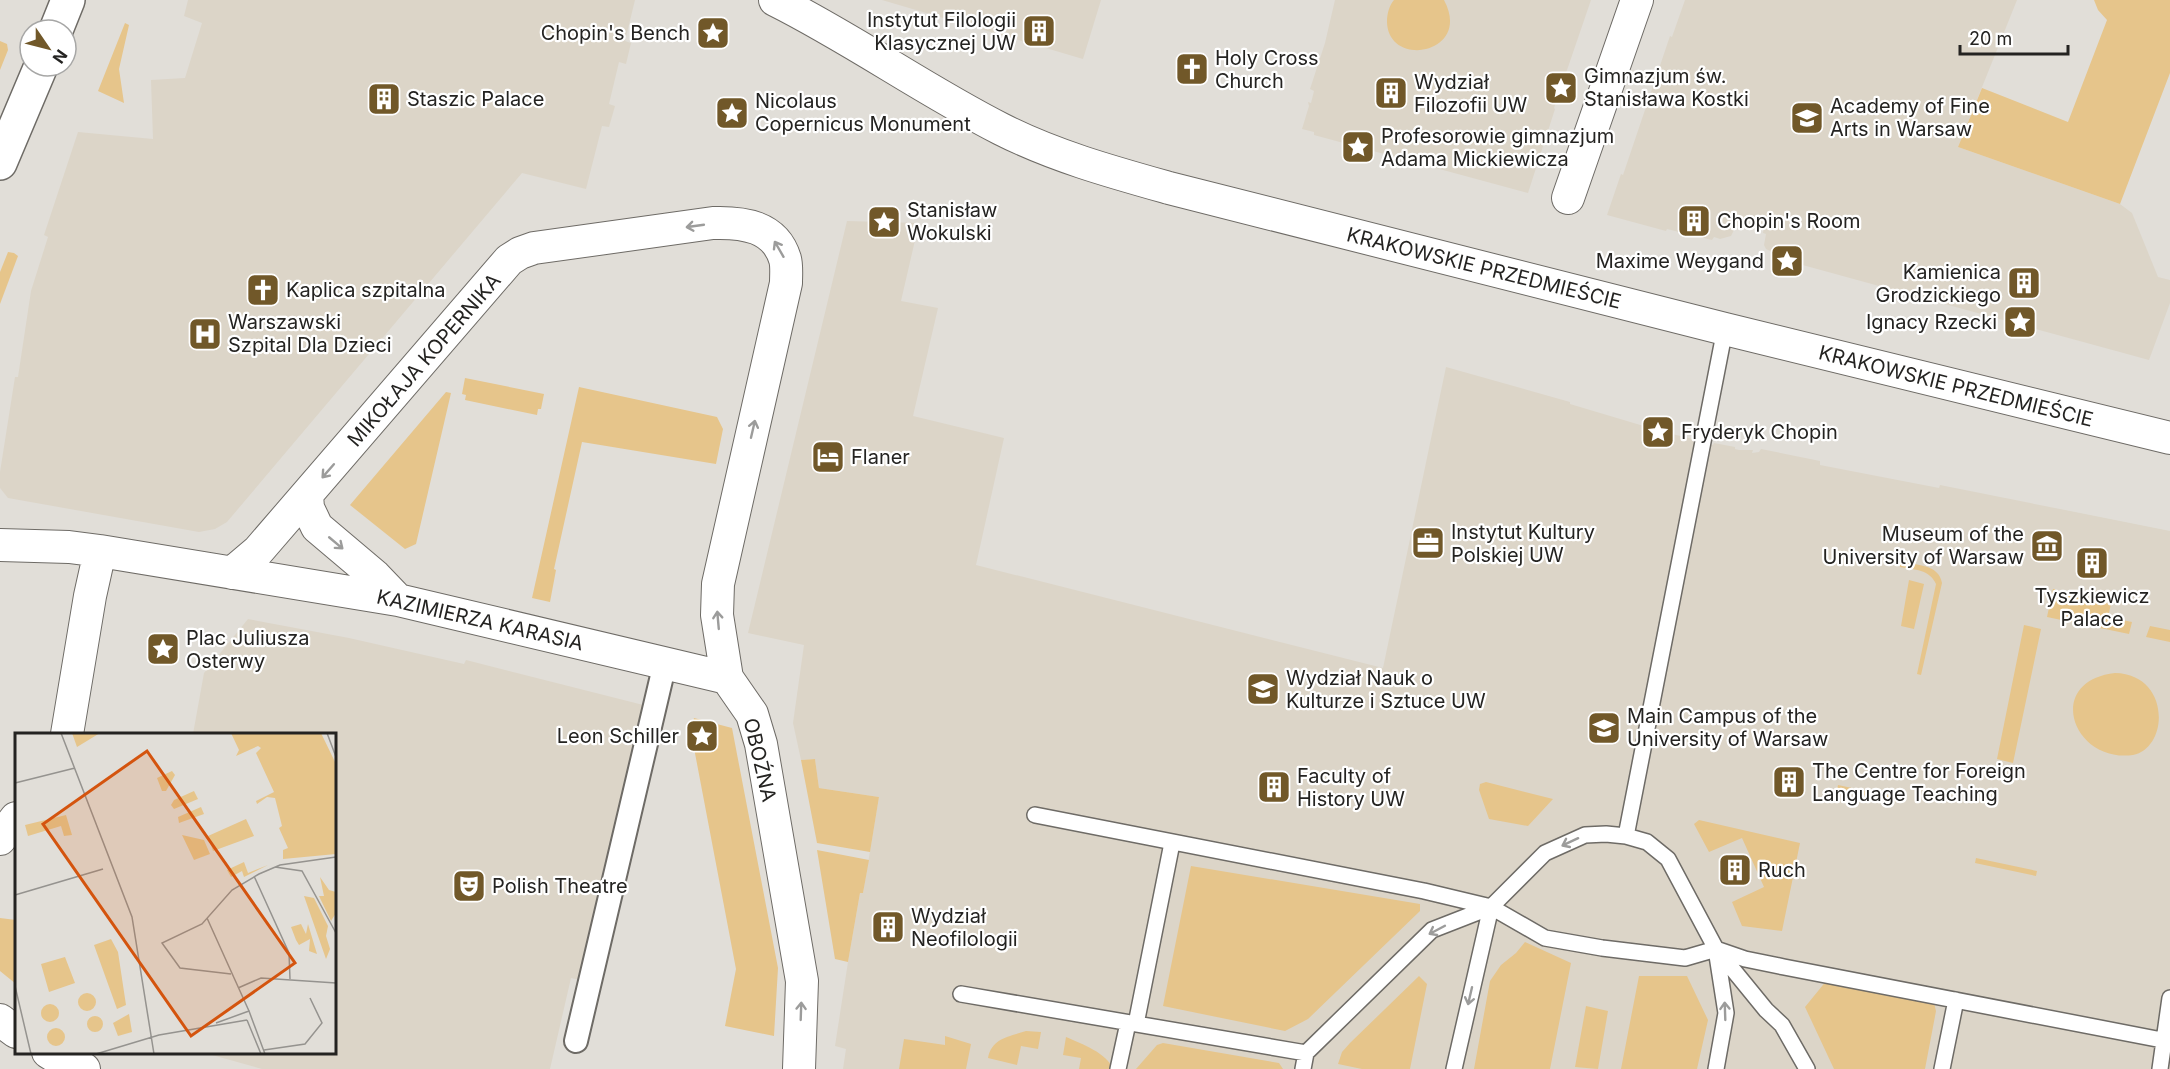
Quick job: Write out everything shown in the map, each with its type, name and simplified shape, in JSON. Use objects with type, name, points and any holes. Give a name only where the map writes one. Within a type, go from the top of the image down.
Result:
[{"type":"street","points":[[61,18],[68,0]]},
{"type":"street","name":"KRAKOWSKIE PRZEDMIEŚCIE","points":[[775,0],[826,26],[958,106],[994,125],[1035,144],[1099,168],[1169,188],[1725,330],[2170,438]]},
{"type":"street","points":[[1568,198],[1636,0]]},
{"type":"street","points":[[0,164],[36,78]]},
{"type":"street","name":"MIKOŁAJA KOPERNIKA","points":[[232,573],[258,551],[509,260],[520,253],[534,248],[734,222],[752,226],[771,236],[785,260],[786,283]]},
{"type":"street","name":"OBOŹNA","points":[[786,283],[718,584],[717,615],[727,678],[752,714],[761,744],[802,981],[799,1069]]},
{"type":"street","points":[[307,495],[308,508],[317,527],[375,576],[398,600]]},
{"type":"street","points":[[0,525],[69,547]]},
{"type":"street","points":[[0,545],[69,547],[232,573]]},
{"type":"street","points":[[67,733],[90,596],[100,551]]},
{"type":"street","name":"KAZIMIERZA KARASIA","points":[[232,573],[398,600],[727,678]]},
{"type":"street","points":[[576,1041],[665,663]]},
{"type":"street","points":[[0,839],[15,819]]},
{"type":"street","points":[[0,1020],[15,1031]]},
{"type":"street","points":[[50,1054],[84,1069]]},
{"type":"lane","points":[[1626,836],[1725,330]]},
{"type":"lane","points":[[1035,815],[1424,891],[1491,907],[1545,938],[1684,958],[1716,949],[1745,959],[1784,968],[2162,1040]]},
{"type":"lane","points":[[1303,1069],[1306,1053],[1432,930],[1491,907],[1545,853],[1585,835],[1626,836],[1647,842],[1668,859],[1716,949],[1766,1010],[1782,1025],[1807,1069]]},
{"type":"lane","points":[[1118,1069],[1132,1024],[1172,843]]},
{"type":"lane","points":[[1454,1069],[1491,907]]},
{"type":"lane","points":[[1716,949],[1726,1013],[1716,1069]]},
{"type":"lane","points":[[961,994],[1306,1053]]},
{"type":"lane","points":[[2160,1069],[2162,1040],[2170,998]]},
{"type":"lane","points":[[1942,1069],[1956,1000]]},
{"type":"shaded area","name":"Warszawski Szpital Dla Dzieci","points":[[188,0],[635,0],[625,41],[631,43],[626,64],[619,62],[609,104],[615,106],[609,127],[602,126],[586,189],[522,173],[227,522],[215,529],[199,532],[8,498],[0,488],[0,472],[31,291],[48,237],[44,235],[78,132],[153,139],[151,80],[185,78],[202,23],[184,16]]},
{"type":"shaded area","name":"Instytut Filologii Klasycznej UW","points":[[882,0],[1101,0],[1083,59]]},
{"type":"shaded area","name":"Wydział Filozofii UW","points":[[1335,0],[1591,0],[1528,193],[1314,135],[1314,132],[1302,129],[1309,106],[1308,102],[1311,103],[1314,91],[1310,89],[1325,43]]},
{"type":"shaded area","points":[[1394,0],[1444,0],[1450,18],[1447,33],[1439,43],[1427,49],[1413,50],[1400,46],[1391,37],[1387,22]]},
{"type":"shaded area","name":"Academy of Fine Arts in Warsaw","points":[[1685,0],[2017,0],[1958,147],[2120,204],[2132,213],[2158,277],[2170,280],[2170,303],[2149,360],[1773,257],[1774,253],[1766,249],[1764,245],[1766,234],[1763,233],[1764,228],[1747,220],[1746,223],[1741,221],[1740,226],[1736,226],[1731,236],[1720,239],[1714,237],[1712,240],[1667,229],[1666,231],[1607,215],[1621,174],[1623,175],[1670,36],[1672,37]]},
{"type":"shaded area","points":[[2094,0],[2170,0],[2170,73],[2120,204],[1958,147],[1982,88],[2068,122],[2107,20],[2098,10]]},
{"type":"shaded area","points":[[125,23],[129,25],[119,69],[124,103],[98,91]]},
{"type":"shaded area","points":[[0,41],[7,44],[8,50],[0,70]]},
{"type":"shaded area","name":"Main Campus of the University of Warsaw","points":[[847,221],[919,223],[901,301],[938,308],[913,416],[1004,438],[976,565],[1383,668],[1446,367],[1570,402],[1570,404],[1647,427],[1650,433],[1662,432],[1662,435],[1671,437],[1672,434],[1693,439],[1692,441],[1735,447],[1739,450],[1753,450],[1752,453],[1759,452],[1761,449],[1820,461],[1820,465],[1939,488],[1940,485],[2170,531],[2170,1069],[843,1069],[846,1049],[835,1046],[860,893],[863,893],[879,797],[819,788],[815,759],[801,760],[793,723],[804,645],[748,633]]},
{"type":"shaded area","points":[[8,252],[18,256],[0,304],[0,272]]},
{"type":"shaded area","points":[[465,378],[544,394],[541,409],[538,409],[537,415],[465,400],[466,395],[462,394]]},
{"type":"shaded area","points":[[579,387],[717,417],[723,429],[716,464],[582,442],[554,569],[556,570],[550,602],[532,598]]},
{"type":"shaded area","points":[[446,392],[451,393],[416,544],[405,549],[350,505]]},
{"type":"shaded area","points":[[1900,562],[1932,569],[1940,577],[1942,583],[1921,675],[1917,674],[1936,584],[1930,575],[1900,567]]},
{"type":"shaded area","points":[[1909,580],[1924,584],[1914,629],[1901,626]]},
{"type":"shaded area","points":[[2053,589],[2055,593],[2111,604],[2108,617],[2132,622],[2129,634],[2047,617]]},
{"type":"shaded area","points":[[248,619],[349,638],[464,664],[466,660],[663,710],[598,984],[571,978],[550,1069],[262,1069],[209,1054],[336,1054],[336,733],[193,733],[204,673]]},
{"type":"shaded area","points":[[2024,625],[2041,629],[2013,763],[1997,759]]},
{"type":"shaded area","points":[[2150,626],[2170,630],[2170,642],[2146,637]]},
{"type":"shaded area","points":[[2115,673],[2133,676],[2146,685],[2155,697],[2158,726],[2154,739],[2145,749],[2133,755],[2112,754],[2094,747],[2082,735],[2074,720],[2073,705],[2079,690],[2093,679]]},
{"type":"shaded area","points":[[694,718],[732,728],[778,968],[774,1036],[725,1026],[736,969],[694,748],[687,745]]},
{"type":"shaded area","points":[[815,759],[819,788],[879,797],[870,852],[817,843],[801,760]]},
{"type":"shaded area","points":[[1486,782],[1553,799],[1528,826],[1489,819],[1479,790],[1480,784]]},
{"type":"shaded area","points":[[1838,785],[1899,798],[1898,802],[1837,790]]},
{"type":"shaded area","points":[[1699,820],[1800,843],[1782,931],[1742,926],[1732,902],[1764,887],[1742,838],[1709,852],[1694,824]]},
{"type":"shaded area","points":[[817,850],[869,860],[863,893],[860,893],[848,962],[835,959]]},
{"type":"shaded area","points":[[1976,858],[2037,871],[2036,876],[1975,863]]},
{"type":"shaded area","points":[[1191,866],[1420,904],[1420,911],[1308,1019],[1285,1031],[1163,1006]]},
{"type":"shaded area","points":[[0,918],[15,920],[15,983],[0,971]]},
{"type":"shaded area","points":[[1525,942],[1571,963],[1550,1069],[1474,1069],[1490,981],[1501,965]]},
{"type":"shaded area","points":[[1419,976],[1427,984],[1410,1069],[1362,1069],[1338,1064],[1342,1052],[1350,1043]]},
{"type":"shaded area","points":[[1639,976],[1687,976],[1708,1020],[1697,1069],[1621,1069]]},
{"type":"shaded area","points":[[1827,980],[1934,1003],[1936,1011],[1925,1069],[1834,1069],[1805,1007]]},
{"type":"shaded area","points":[[1586,1006],[1608,1011],[1598,1069],[1575,1067]]},
{"type":"shaded area","points":[[1026,1031],[1041,1032],[1038,1049],[1021,1046],[1017,1065],[988,1058],[997,1042]]},
{"type":"shaded area","points":[[945,1036],[971,1044],[966,1069],[899,1069],[904,1039],[945,1045]]},
{"type":"shaded area","points":[[1066,1037],[1100,1054],[1113,1069],[1079,1069],[1081,1058],[1063,1055]]},
{"type":"shaded area","points":[[1163,1043],[1279,1063],[1283,1069],[1136,1069],[1157,1045]]},
{"type":"place","name":"Instytut Filologii Klasycznej UW","points":[[1039,31]]},
{"type":"place","name":"Chopin's Bench","points":[[713,33]]},
{"type":"place","name":"Holy Cross Church","points":[[1192,69]]},
{"type":"place","name":"Gimnazjum św. Stanisława Kostki","points":[[1561,88]]},
{"type":"place","name":"Wydział Filozofii UW","points":[[1391,93]]},
{"type":"place","name":"Staszic Palace","points":[[384,99]]},
{"type":"place","name":"Nicolaus Copernicus Monument","points":[[732,113]]},
{"type":"place","name":"Academy of Fine Arts in Warsaw","points":[[1807,118]]},
{"type":"place","name":"Profesorowie gimnazjum Adama Mickiewicza","points":[[1358,147]]},
{"type":"place","name":"Chopin's Room","points":[[1694,221]]},
{"type":"place","name":"Stanisław Wokulski","points":[[884,222]]},
{"type":"place","name":"Maxime Weygand","points":[[1787,261]]},
{"type":"place","name":"Kamienica Grodzickiego","points":[[2024,283]]},
{"type":"place","name":"Kaplica szpitalna","points":[[263,290]]},
{"type":"place","name":"Ignacy Rzecki","points":[[2020,322]]},
{"type":"place","name":"Warszawski Szpital Dla Dzieci","points":[[205,334]]},
{"type":"place","name":"Fryderyk Chopin","points":[[1658,432]]},
{"type":"place","name":"Flaner","points":[[828,457]]},
{"type":"place","name":"Instytut Kultury Polskiej UW","points":[[1428,543]]},
{"type":"place","name":"Museum of the University of Warsaw","points":[[2047,546]]},
{"type":"place","name":"Tyszkiewicz Palace","points":[[2092,563]]},
{"type":"place","name":"Plac Juliusza Osterwy","points":[[163,649]]},
{"type":"place","name":"Wydział Nauk o Kulturze i Sztuce UW","points":[[1263,689]]},
{"type":"place","name":"Main Campus of the University of Warsaw","points":[[1604,728]]},
{"type":"place","name":"Leon Schiller","points":[[702,736]]},
{"type":"place","name":"The Centre for Foreign Language Teaching","points":[[1789,782]]},
{"type":"place","name":"Faculty of History UW","points":[[1274,787]]},
{"type":"place","name":"Ruch","points":[[1735,870]]},
{"type":"place","name":"Polish Theatre","points":[[469,886]]},
{"type":"place","name":"Wydział Neofilologii","points":[[888,927]]}]
